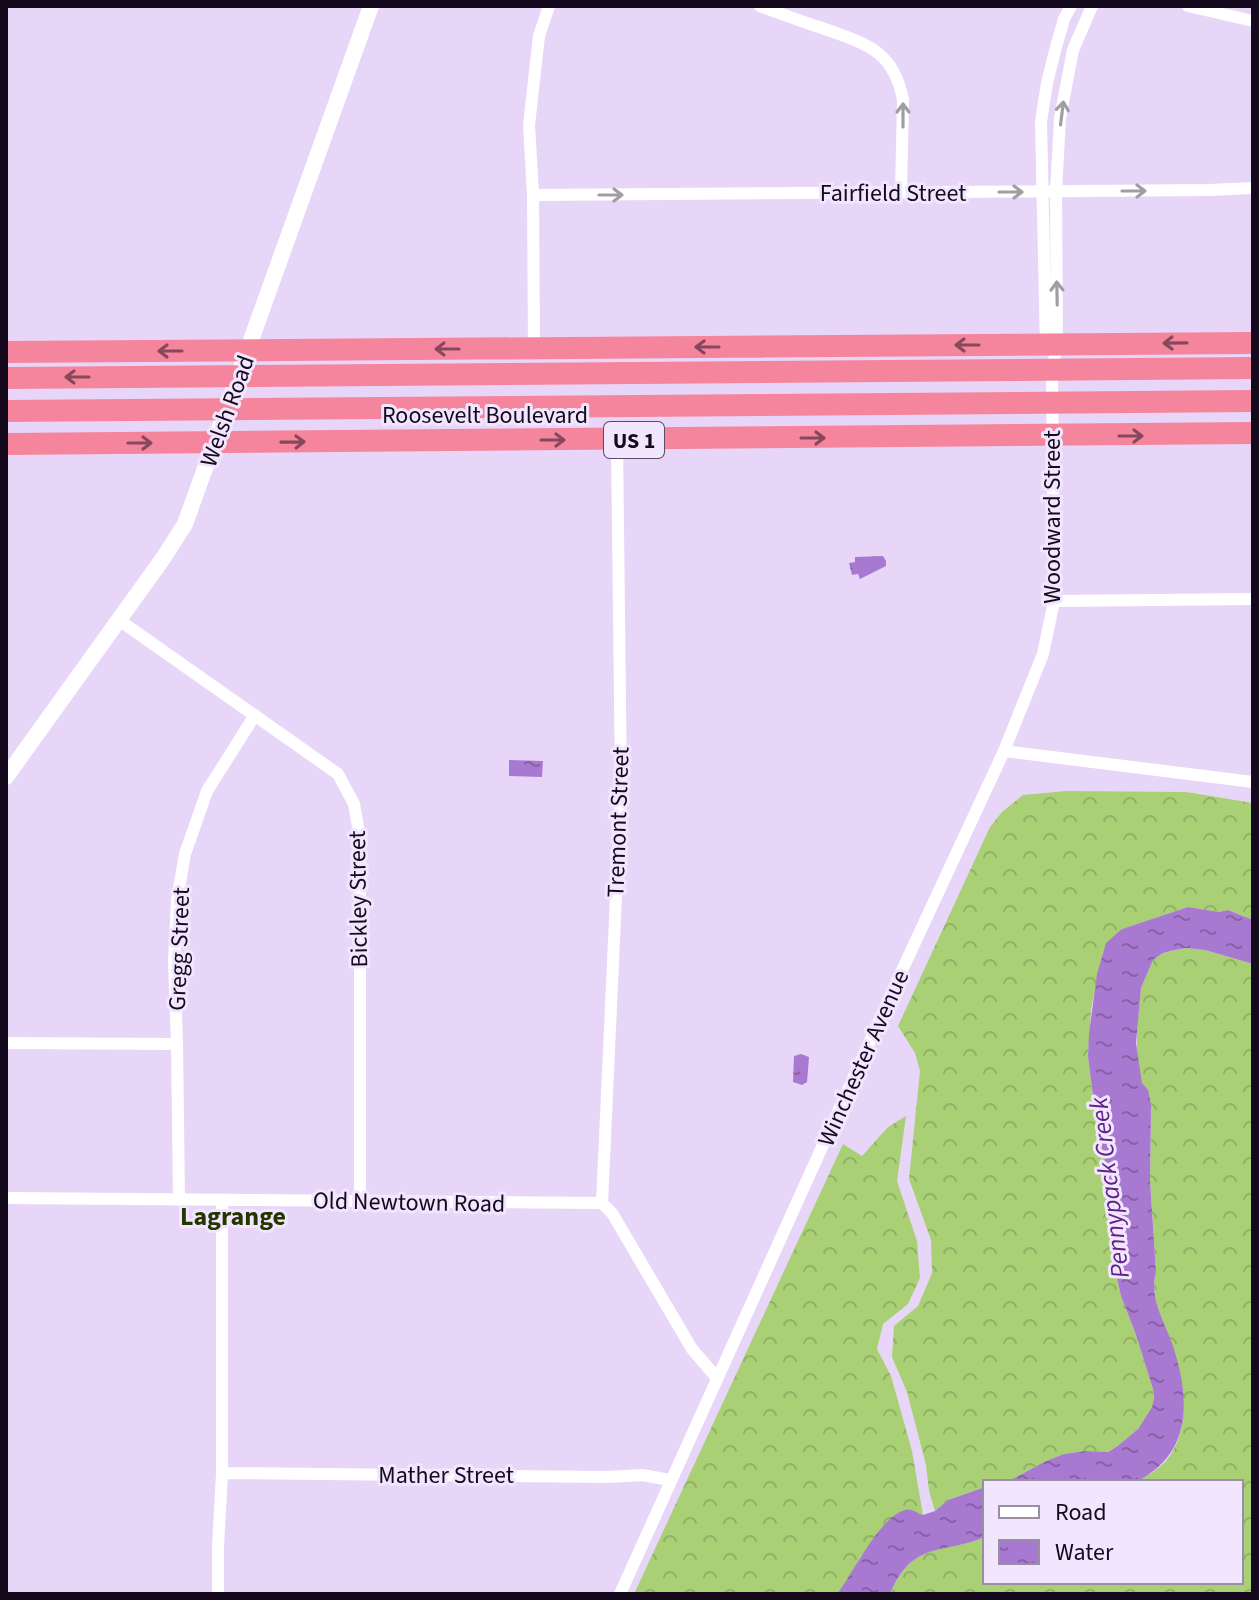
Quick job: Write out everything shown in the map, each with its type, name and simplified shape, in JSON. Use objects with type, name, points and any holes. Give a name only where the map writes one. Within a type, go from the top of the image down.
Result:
[{"type":"highway","points":[[6,352],[1253,343]]},
{"type":"highway","name":"Roosevelt Boulevard","points":[[6,378],[1253,368]]},
{"type":"highway","name":"Roosevelt Boulevard","points":[[6,411],[1253,401]]},
{"type":"highway","name":"Roosevelt Boulevard","points":[[6,444],[1253,433]]},
{"type":"main road","name":"Welsh Road","points":[[6,777],[169,551],[185,524],[371,6]]},
{"type":"street","points":[[534,348],[533,195],[529,125],[539,36],[549,6]]},
{"type":"street","points":[[760,6],[866,44],[884,58],[894,71],[903,100],[901,193]]},
{"type":"street","name":"Woodward Street","points":[[1004,751],[1043,654],[1054,601],[1050,191],[1041,122],[1056,47],[1071,6]]},
{"type":"street","name":"Woodward Street","points":[[1050,191],[1073,50],[1092,6]]},
{"type":"street","points":[[1188,6],[1253,21]]},
{"type":"street","name":"Fairfield Street","points":[[533,195],[1253,188]]},
{"type":"street","name":"Tremont Street","points":[[602,1203],[621,787],[617,440]]},
{"type":"street","points":[[1054,601],[1253,599]]},
{"type":"street","name":"Bickley Street","points":[[119,620],[338,774],[354,804],[360,838],[360,1201]]},
{"type":"street","name":"Gregg Street","points":[[179,1200],[174,961],[177,900],[185,854],[207,791],[255,715]]},
{"type":"street","points":[[1004,751],[1253,782]]},
{"type":"street","name":"Winchester Avenue","points":[[620,1594],[1004,751]]},
{"type":"street","points":[[6,1043],[177,1044]]},
{"type":"street","name":"Old Newtown Road","points":[[6,1198],[602,1203]]},
{"type":"street","points":[[218,1594],[222,1473],[222,1200]]},
{"type":"street","points":[[602,1203],[612,1213],[692,1349],[717,1378]]},
{"type":"street","name":"Mather Street","points":[[222,1473],[642,1475],[670,1480]]},
{"type":"green space","points":[[1066,791],[1186,792],[1253,803],[1253,920],[1228,910],[1219,912],[1188,907],[1122,929],[1103,952],[1091,1009],[1088,1056],[1112,1202],[1115,1269],[1121,1296],[1153,1389],[1152,1407],[1138,1429],[1107,1452],[1064,1454],[1011,1480],[983,1480],[983,1488],[948,1500],[935,1511],[907,1392],[892,1357],[894,1326],[918,1306],[932,1273],[931,1240],[909,1179],[920,1071],[915,1053],[898,1026],[990,827],[1002,812],[1023,795]]},
{"type":"green space","points":[[1186,948],[1205,950],[1253,964],[1253,1587],[1250,1594],[890,1594],[899,1576],[919,1557],[983,1538],[983,1584],[1243,1584],[1243,1480],[1140,1480],[1163,1464],[1174,1448],[1180,1434],[1184,1404],[1176,1357],[1154,1291],[1151,1105],[1142,1084],[1137,1059],[1141,988],[1153,960],[1163,953]]},
{"type":"green space","points":[[906,1116],[897,1181],[917,1241],[920,1278],[908,1304],[883,1324],[877,1349],[891,1376],[912,1451],[923,1515],[911,1510],[861,1556],[837,1594],[634,1594],[843,1144],[862,1156],[888,1127]]},
{"type":"water","points":[[883,556],[886,566],[860,579],[858,574],[852,575],[849,563],[855,562],[855,557]]},
{"type":"water","points":[[509,760],[543,761],[542,777],[509,776]]},
{"type":"water","points":[[1188,907],[1219,912],[1228,910],[1253,920],[1253,964],[1205,950],[1175,950],[1153,960],[1141,988],[1136,1043],[1142,1083],[1148,1090],[1151,1105],[1154,1291],[1178,1363],[1184,1403],[1182,1422],[1178,1440],[1169,1456],[1139,1480],[1011,1480],[1064,1454],[1108,1452],[1138,1429],[1154,1398],[1115,1269],[1112,1202],[1088,1056],[1097,974],[1106,943],[1122,929]]},
{"type":"water","points":[[801,1054],[809,1057],[807,1082],[802,1085],[793,1082],[794,1056]]},
{"type":"water","points":[[983,1488],[983,1538],[919,1557],[908,1565],[890,1594],[837,1594],[876,1534],[895,1515],[912,1510],[923,1515],[935,1511],[948,1500]]},
{"type":"district","name":"Lagrange","points":[[233,1216]]},
{"type":"water label","name":"Pennypack Creek","points":[[1109,1188]]}]
